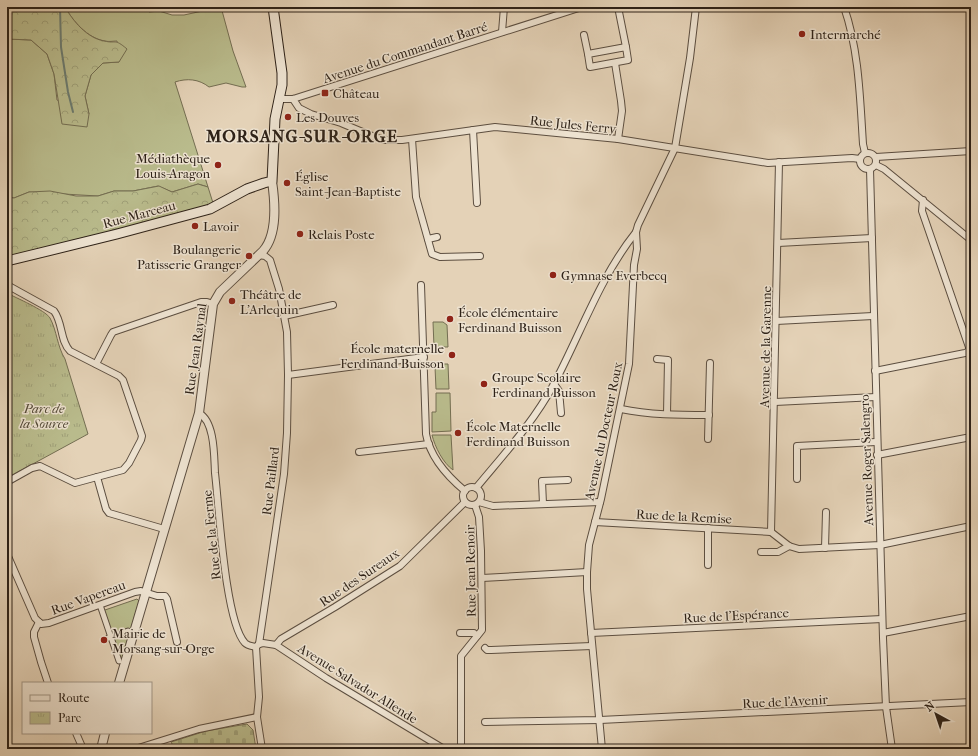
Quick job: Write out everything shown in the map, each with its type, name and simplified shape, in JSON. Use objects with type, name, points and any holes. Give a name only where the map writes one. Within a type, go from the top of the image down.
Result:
[{"type":"main road","name":"Rue Jean Raynal","points":[[272,181],[275,119],[282,85],[282,72],[273,7]]},
{"type":"main road","name":"Rue Marceau","points":[[7,261],[210,209],[252,187],[272,181]]},
{"type":"street","points":[[502,32],[504,7]]},
{"type":"street","name":"Avenue du Commandant Barré","points":[[280,99],[294,99],[582,7]]},
{"type":"street","points":[[584,35],[590,67],[628,60],[618,7]]},
{"type":"street","name":"Avenue du Docteur Roux","points":[[602,749],[587,589],[589,545],[621,409],[629,364],[634,268],[636,256],[636,232],[675,148],[690,58],[696,7]]},
{"type":"street","points":[[844,7],[850,26],[860,83],[863,144],[865,153]]},
{"type":"street","points":[[588,54],[626,46]]},
{"type":"street","points":[[615,63],[621,106],[618,139]]},
{"type":"street","name":"Rue Jules Ferry","points":[[294,99],[299,108],[316,116],[341,123],[366,134],[386,140],[495,127],[618,139],[768,163],[852,158],[860,159]]},
{"type":"street","points":[[473,130],[477,203]]},
{"type":"street","points":[[412,138],[416,197],[432,254],[437,256],[480,256]]},
{"type":"street","points":[[865,153],[873,154],[876,157],[971,151]]},
{"type":"street","points":[[865,153],[860,159],[862,166],[870,169],[876,165]]},
{"type":"street","points":[[876,157],[876,165]]},
{"type":"street","name":"Avenue de la Garenne","points":[[771,532],[779,162]]},
{"type":"street","points":[[876,165],[884,169],[971,240]]},
{"type":"street","name":"Avenue Roger Salengro","points":[[870,169],[876,442],[882,619],[886,707],[892,749]]},
{"type":"street","name":"Rue Jean Raynal","points":[[119,682],[199,413],[213,304],[220,292],[259,255],[269,243],[275,208],[272,181]]},
{"type":"street","points":[[875,371],[971,351],[922,211],[923,200]]},
{"type":"street","points":[[476,488],[524,432],[554,384],[588,311],[619,255],[636,232]]},
{"type":"street","points":[[428,239],[437,237]]},
{"type":"street","points":[[778,243],[872,238]]},
{"type":"street","name":"Rue Paillard","points":[[259,255],[265,256],[270,260],[279,289],[287,332],[288,375],[287,433],[284,474],[258,646],[259,697],[256,717],[262,749]]},
{"type":"street","points":[[7,285],[54,311],[58,318],[68,348],[72,352],[119,376],[123,380],[142,436],[127,467],[123,470],[75,483],[40,466],[32,468],[7,482]]},
{"type":"street","points":[[421,285],[426,434],[429,444],[444,470],[454,482],[465,491]]},
{"type":"street","points":[[96,364],[114,332],[201,302],[213,304]]},
{"type":"street","points":[[284,316],[333,305]]},
{"type":"street","points":[[776,321],[873,316]]},
{"type":"street","points":[[288,375],[424,358]]},
{"type":"street","points":[[657,360],[668,360],[667,414]]},
{"type":"street","points":[[708,439],[710,363]]},
{"type":"street","points":[[554,384],[559,391],[561,413]]},
{"type":"street","points":[[775,402],[876,397]]},
{"type":"street","points":[[621,409],[634,412],[709,415]]},
{"type":"street","name":"Rue de la Ferme","points":[[199,413],[205,417],[213,439],[230,604],[243,640],[247,645],[258,646]]},
{"type":"street","points":[[877,455],[971,437]]},
{"type":"street","points":[[797,479],[798,446],[876,442]]},
{"type":"street","points":[[359,452],[429,444]]},
{"type":"street","points":[[96,477],[106,509],[109,513],[164,529]]},
{"type":"street","points":[[543,504],[542,481],[568,480]]},
{"type":"street","points":[[477,504],[481,495],[476,488],[470,487],[465,491],[463,496],[465,502],[470,505],[477,504],[493,506],[600,502]]},
{"type":"street","name":"Rue des Sureaux","points":[[276,645],[281,639],[400,566],[465,502]]},
{"type":"street","name":"Rue Jean Renoir","points":[[461,749],[461,656],[482,630],[482,578],[477,504]]},
{"type":"street","points":[[825,548],[826,512]]},
{"type":"street","name":"Rue de la Remise","points":[[595,522],[771,532]]},
{"type":"street","points":[[771,532],[789,546],[799,549],[880,545],[971,526]]},
{"type":"street","points":[[708,528],[708,566]]},
{"type":"street","points":[[761,552],[778,552],[789,546]]},
{"type":"street","points":[[7,554],[38,622],[34,632],[34,638],[48,682]]},
{"type":"street","points":[[482,578],[587,572]]},
{"type":"street","name":"Rue Vapereau","points":[[38,622],[44,624],[49,623],[135,592],[146,592]]},
{"type":"street","points":[[146,592],[157,596],[165,596],[167,599],[177,642]]},
{"type":"street","points":[[100,605],[109,637],[119,661]]},
{"type":"street","points":[[883,633],[971,616]]},
{"type":"street","name":"Rue de l'Espérance","points":[[591,633],[882,619]]},
{"type":"street","points":[[109,637],[128,630],[134,634]]},
{"type":"street","name":"Rue Jean Renoir","points":[[460,633],[474,633],[477,636]]},
{"type":"street","points":[[258,646],[263,643],[276,645]]},
{"type":"street","name":"Avenue Salvador Allende","points":[[276,645],[326,678],[444,749]]},
{"type":"street","points":[[485,648],[487,650],[491,650],[592,646]]},
{"type":"street","name":"Rue de l'Avenir","points":[[485,722],[600,720],[971,702]]},
{"type":"street","points":[[135,749],[198,730],[256,717]]},
{"type":"street","points":[[76,734],[83,749]]},
{"type":"street","points":[[101,749],[105,734]]},
{"type":"green space","points":[[7,7],[65,7],[76,23],[86,33],[104,41],[117,42],[127,49],[119,62],[103,63],[91,75],[85,96],[89,114],[87,127],[62,124],[54,74],[47,54],[31,40],[7,39]]},
{"type":"green space","points":[[65,7],[148,7],[149,12],[159,11],[172,15],[184,15],[221,7],[233,51],[246,87],[226,83],[209,87],[201,82],[193,80],[175,82],[208,187],[198,184],[172,192],[158,186],[133,191],[114,191],[98,196],[29,192],[14,198],[7,197],[7,39],[31,40],[47,54],[54,74],[57,100],[89,114],[85,96],[91,75],[103,63],[119,62],[117,41],[98,39],[87,33],[76,23]]},
{"type":"green space","points":[[198,184],[208,187],[213,203],[190,212],[7,258],[7,197],[14,198],[29,192],[50,191],[76,196],[98,196],[114,191],[133,191],[159,186],[172,192]]},
{"type":"green space","name":"Parc de la Source","points":[[7,293],[37,308],[50,318],[60,349],[65,359],[88,434],[7,478]]},
{"type":"green space","points":[[433,322],[443,322],[447,325],[448,347],[434,347]]},
{"type":"green space","points":[[428,364],[448,364],[449,389],[436,389],[435,367],[428,366]]},
{"type":"green space","points":[[436,393],[450,393],[451,431],[432,432],[432,412],[436,412]]},
{"type":"green space","points":[[432,435],[451,435],[453,470],[449,467],[440,454]]},
{"type":"green space","points":[[137,599],[139,601],[121,659],[102,611]]},
{"type":"green space","points":[[247,724],[253,730],[256,749],[175,749],[171,742],[206,731]]},
{"type":"waterway","points":[[60,7],[61,47],[68,92],[73,112]]},
{"type":"place","name":"Intermarché","points":[[802,34]]},
{"type":"place","name":"Château","points":[[325,93]]},
{"type":"place","name":"Les Douves","points":[[288,117]]},
{"type":"place","name":"Médiathèque Louis-Aragon","points":[[218,165]]},
{"type":"place","name":"Église Saint-Jean-Baptiste","points":[[287,183]]},
{"type":"place","name":"Lavoir","points":[[195,226]]},
{"type":"place","name":"Relais Poste","points":[[300,234]]},
{"type":"place","name":"Boulangerie Patisserie Granger","points":[[249,256]]},
{"type":"place","name":"Gymnase Everbecq","points":[[553,275]]},
{"type":"place","name":"Théâtre de L'Arlequin","points":[[232,301]]},
{"type":"place","name":"École élémentaire Ferdinand Buisson","points":[[450,319]]},
{"type":"place","name":"École maternelle Ferdinand Buisson","points":[[452,355]]},
{"type":"place","name":"Groupe Scolaire Ferdinand Buisson","points":[[484,384]]},
{"type":"place","name":"École Maternelle Ferdinand Buisson","points":[[458,433]]},
{"type":"place","name":"Mairie de Morsang-sur-Orge","points":[[104,640]]},
{"type":"district","name":"MORSANG-SUR-ORGE","points":[[302,136]]}]
